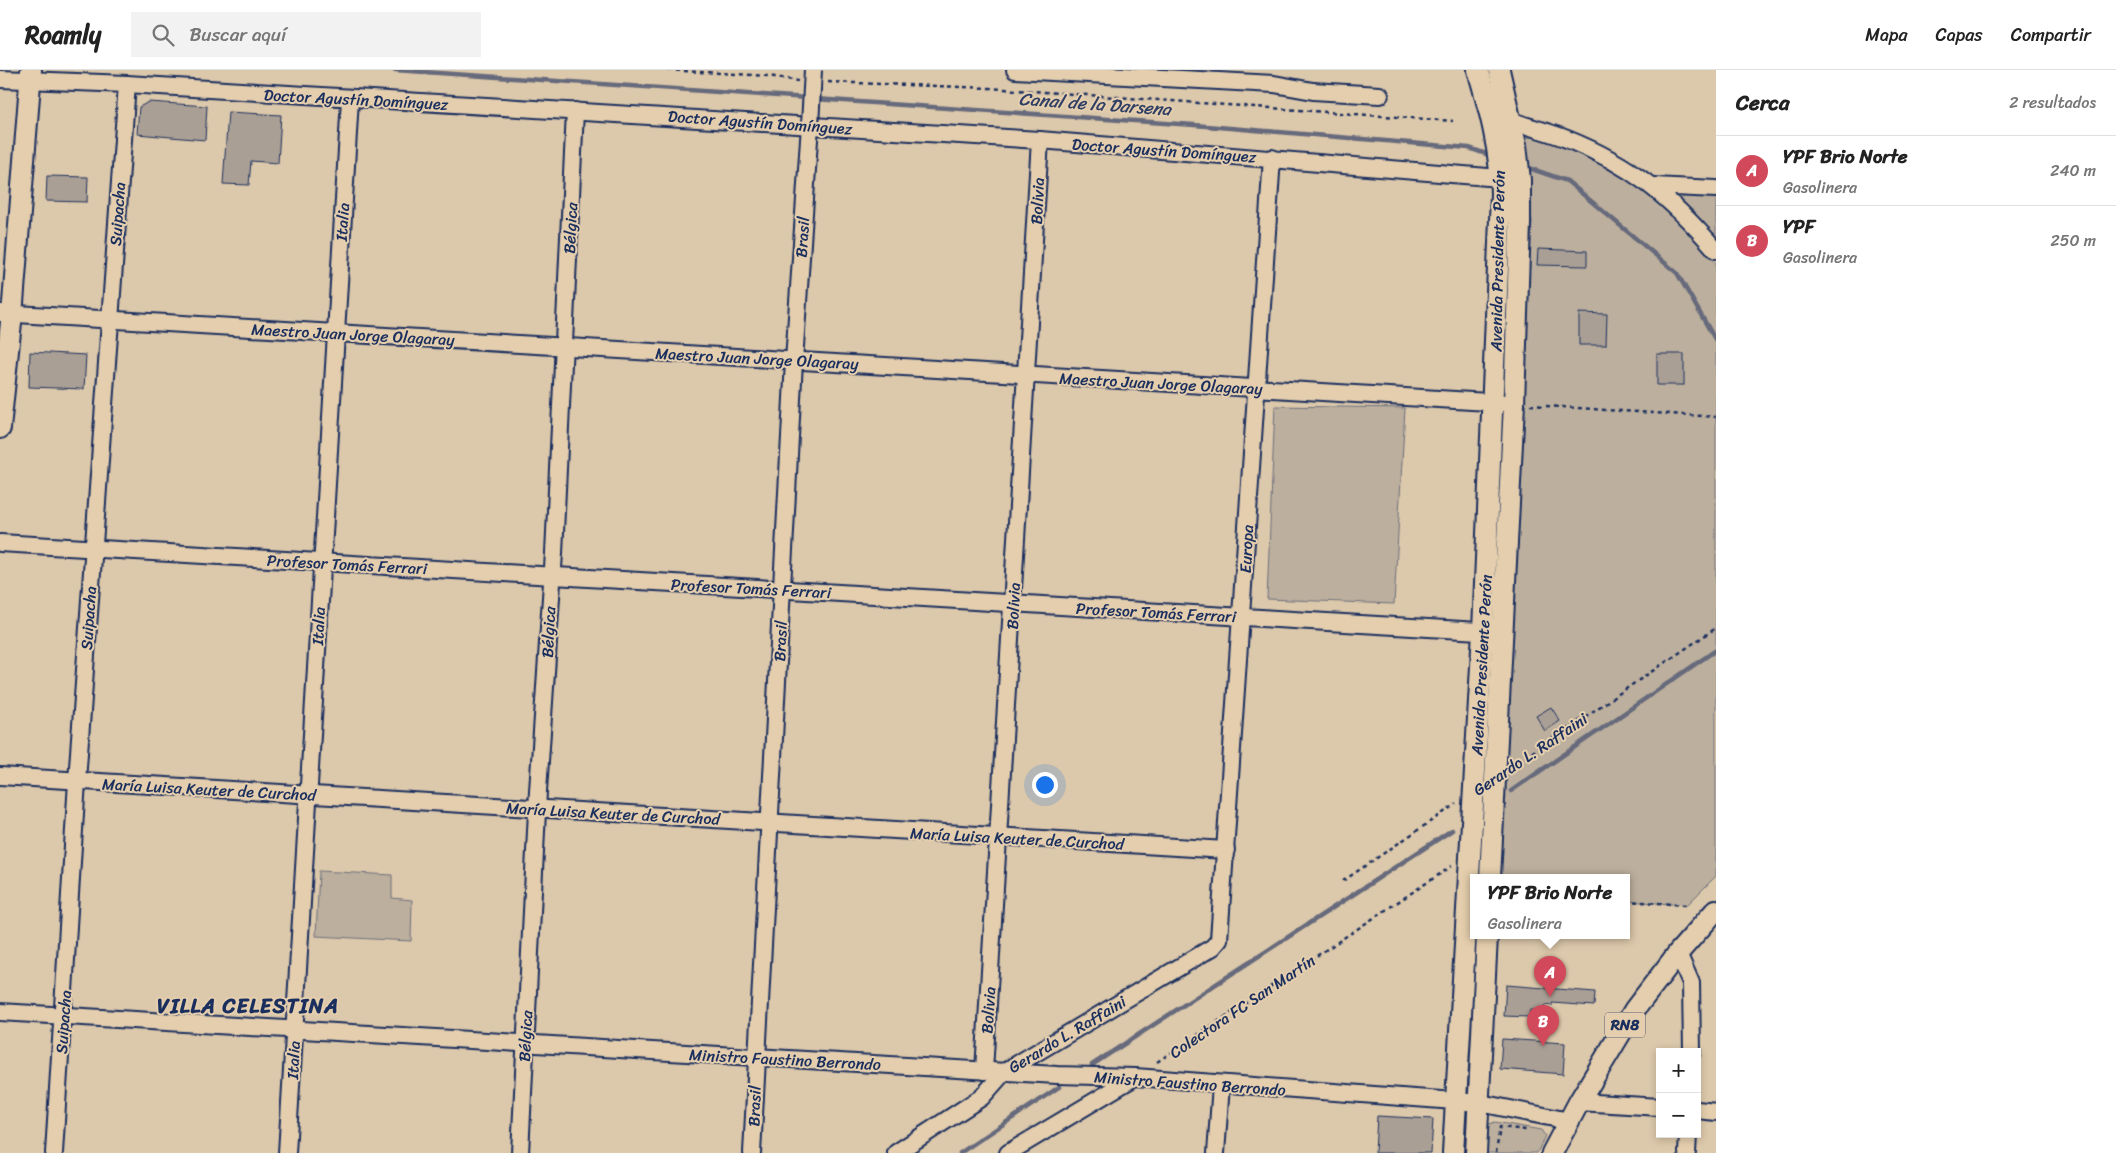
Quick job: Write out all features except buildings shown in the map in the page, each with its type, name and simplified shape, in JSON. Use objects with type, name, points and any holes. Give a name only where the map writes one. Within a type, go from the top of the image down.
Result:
[{"type":"main road","points":[[1478,70],[1490,111]]},
{"type":"main road","name":"Avenida Presidente Perón","points":[[1502,73],[1490,111],[1510,179]]},
{"type":"main road","name":"Avenida Presidente Perón","points":[[1490,874],[1495,778],[1493,632],[1504,403],[1511,121],[1502,73]]},
{"type":"main road","points":[[0,428],[6,314],[30,75]]},
{"type":"main road","name":"Avenida Presidente Perón","points":[[1471,874],[1475,791],[1493,632]]},
{"type":"main road","name":"Avenida Presidente Perón","points":[[1453,1153],[1455,1101],[1470,903]]},
{"type":"main road","name":"RN8","points":[[1552,1153],[1635,1009],[1678,953],[1716,910]]},
{"type":"main road","points":[[1476,1153],[1487,939]]},
{"type":"street","points":[[1015,70],[1275,77],[1313,91],[1380,95]]},
{"type":"street","name":"Doctor Agustín Domínguez","points":[[0,79],[30,75],[127,84],[350,99],[1040,140],[1510,179]]},
{"type":"street","name":"Brasil","points":[[752,1153],[794,361],[810,125],[809,75]]},
{"type":"street","name":"Suipacha","points":[[54,1153],[108,320],[127,84]]},
{"type":"street","name":"Italia","points":[[287,1153],[350,99]]},
{"type":"street","name":"Bélgica","points":[[520,1153],[524,1043],[539,809],[575,111]]},
{"type":"street","points":[[1490,111],[1511,121],[1566,139],[1619,163],[1653,186],[1716,250]]},
{"type":"street","name":"Bolivia","points":[[984,1071],[1028,375],[1040,140]]},
{"type":"street","name":"Europa","points":[[1219,940],[1243,617],[1255,388],[1272,158]]},
{"type":"street","points":[[1653,186],[1716,189]]},
{"type":"street","name":"Maestro Juan Jorge Olagaray","points":[[6,314],[1504,403]]},
{"type":"street","name":"Profesor Tomás Ferrari","points":[[0,543],[1493,632]]},
{"type":"street","name":"María Luisa Keuter de Curchod","points":[[0,776],[1226,850]]},
{"type":"street","name":"Gerardo L. Raffaini","points":[[896,1153],[982,1097],[1004,1072],[1205,952],[1219,940]]},
{"type":"street","points":[[1678,953],[1691,983],[1693,1001],[1692,1048]]},
{"type":"street","name":"Ministro Faustino Berrondo","points":[[0,1012],[984,1071],[1135,1077],[1221,1085],[1480,1103],[1569,1121]]},
{"type":"street","points":[[1008,1153],[1135,1077]]},
{"type":"street","points":[[1216,1153],[1221,1085]]},
{"type":"street","points":[[1580,1102],[1656,1107]]},
{"type":"street","points":[[1701,1110],[1716,1112]]},
{"type":"street","points":[[1687,1153],[1688,1138]]},
{"type":"path","points":[[668,70],[769,76],[786,80],[809,75]]},
{"type":"path","points":[[825,82],[989,88],[1453,121]]},
{"type":"path","points":[[1504,403],[1716,416]]},
{"type":"path","name":"Gerardo L. Raffaini","points":[[1495,778],[1716,628]]},
{"type":"path","name":"Gerardo L. Raffaini","points":[[1343,881],[1475,791]]},
{"type":"path","name":"Colectora FC San Martín","points":[[1135,1077],[1472,854]]},
{"type":"path","points":[[1630,901],[1687,905]]},
{"type":"path","points":[[1496,1153],[1500,1127],[1504,1126],[1531,1131]]},
{"type":"shaded area","points":[[1532,137],[1582,153],[1602,161],[1626,175],[1655,197],[1716,263],[1716,876],[1687,905],[1630,901],[1630,874],[1498,874],[1532,222],[1525,138]]},
{"type":"shaded area","points":[[1508,194],[1513,194],[1506,390],[1501,390]]},
{"type":"shaded area","points":[[1686,195],[1716,198],[1716,243],[1679,205],[1680,200]]},
{"type":"shaded area","points":[[1275,406],[1405,408],[1394,604],[1267,599]]},
{"type":"shaded area","points":[[319,871],[392,875],[392,898],[412,900],[411,941],[316,936]]},
{"type":"shaded area","points":[[1474,939],[1480,939],[1471,1087],[1465,1086]]},
{"type":"shaded area","points":[[1495,1122],[1541,1130],[1545,1136],[1537,1153],[1482,1153],[1484,1126]]},
{"type":"waterway","name":"Canal de la Darsena","points":[[395,70],[808,98]]},
{"type":"waterway","name":"Canal de la Darsena","points":[[815,99],[1194,125],[1469,148],[1492,156]]},
{"type":"waterway","name":"Canal de la Darsena","points":[[1523,166],[1567,181],[1677,273],[1716,341]]},
{"type":"waterway","points":[[1511,791],[1716,650]]},
{"type":"waterway","points":[[1092,1065],[1452,830]]},
{"type":"waterway","points":[[960,1153],[1059,1087]]},
{"type":"place","name":"YPF Brio Norte","points":[[1550,997]]},
{"type":"place","name":"YPF","points":[[1543,1046]]},
{"type":"district","name":"VILLA CELESTINA","points":[[248,1006]]}]
